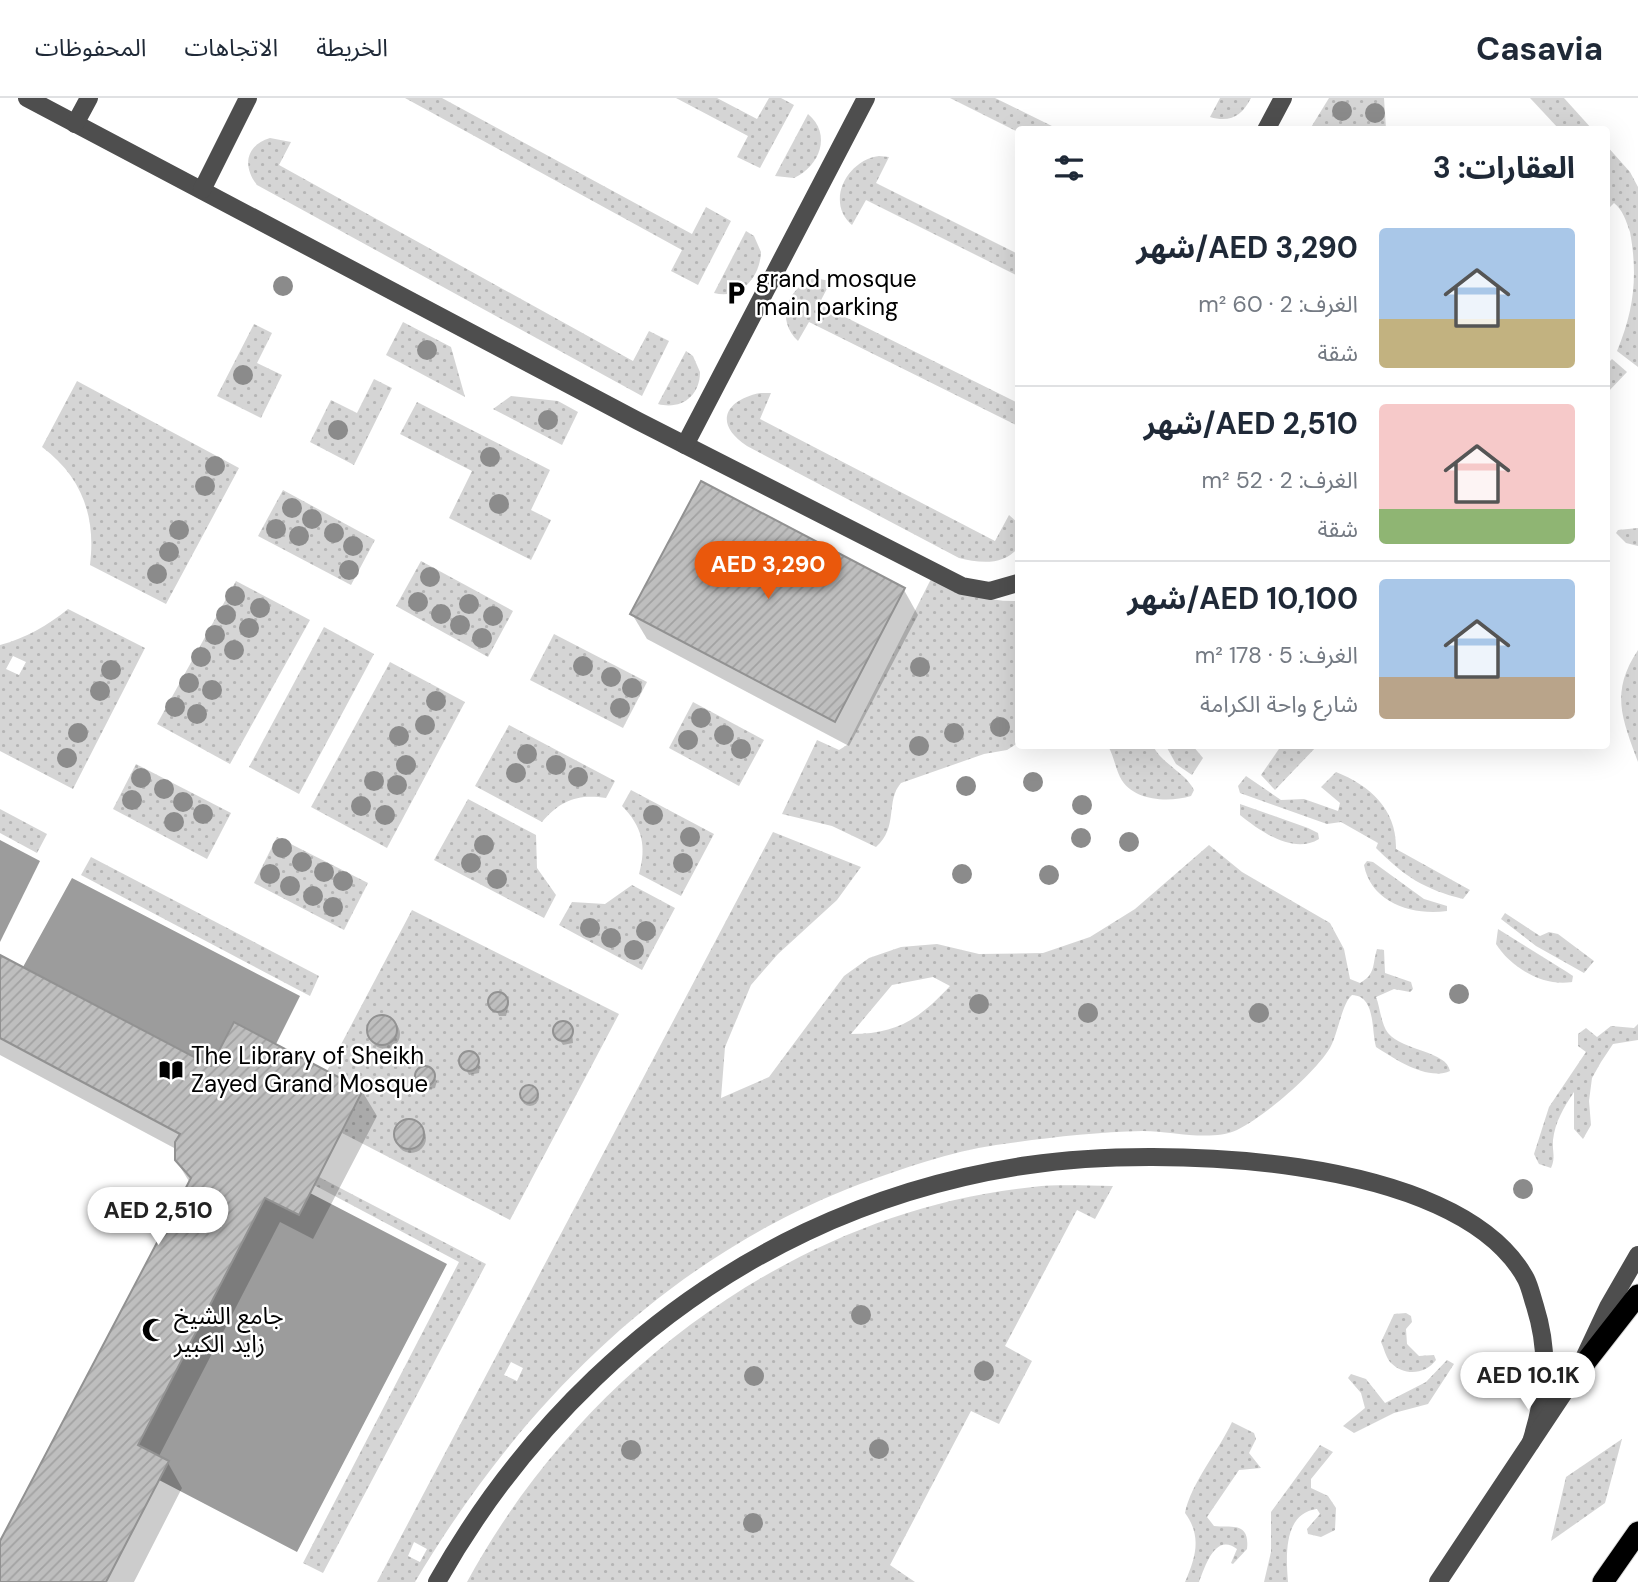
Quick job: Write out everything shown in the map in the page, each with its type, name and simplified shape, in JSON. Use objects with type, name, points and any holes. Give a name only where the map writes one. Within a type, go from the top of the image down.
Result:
[{"type":"highway","points":[[1577,1373],[1638,1295]]},
{"type":"highway","points":[[1603,1582],[1638,1532]]},
{"type":"street","points":[[27,98],[685,445],[962,586],[990,591],[1015,584]]},
{"type":"street","points":[[75,124],[89,98]]},
{"type":"street","points":[[202,190],[248,98]]},
{"type":"street","points":[[685,445],[866,98]]},
{"type":"street","points":[[1268,126],[1283,98]]},
{"type":"street","points":[[437,1582],[502,1482],[554,1419],[612,1360],[675,1307],[740,1266],[808,1231],[879,1202],[952,1180],[1028,1165],[1104,1156],[1181,1155],[1258,1161],[1334,1173],[1408,1194],[1459,1215],[1500,1248],[1528,1282],[1542,1330],[1546,1358],[1545,1386],[1531,1442]]},
{"type":"street","points":[[1438,1582],[1577,1373],[1608,1307],[1638,1255]]},
{"type":"shaded area","points":[[405,98],[442,98],[692,234],[706,207],[731,221],[698,285],[671,271],[682,250]]},
{"type":"shaded area","points":[[676,98],[717,98],[757,119],[769,98],[781,98],[794,105],[760,168],[737,157],[748,136]]},
{"type":"shaded area","points":[[950,98],[995,98],[1052,126],[1015,126],[1015,130]]},
{"type":"shaded area","points":[[1220,98],[1251,98],[1235,117],[1210,117]]},
{"type":"shaded area","points":[[1329,98],[1384,98],[1386,126],[1312,126]]},
{"type":"shaded area","points":[[1530,98],[1564,98],[1589,126],[1556,126]]},
{"type":"shaded area","points":[[808,114],[820,131],[820,149],[816,158],[811,166],[794,178],[775,176]]},
{"type":"shaded area","points":[[270,138],[291,142],[279,165],[633,361],[649,331],[669,341],[642,396],[257,185],[249,171],[249,157],[256,146]]},
{"type":"shaded area","points":[[1610,150],[1630,172],[1638,187],[1638,367],[1617,351],[1631,307],[1634,263],[1630,232],[1624,216],[1614,203],[1610,207]]},
{"type":"shaded area","points":[[889,157],[876,183],[1015,252],[1015,274],[866,200],[852,225],[844,216],[840,194],[849,174],[857,165],[868,159]]},
{"type":"shaded area","points":[[746,231],[754,236],[761,252],[753,278],[740,290],[714,293]]},
{"type":"shaded area","points":[[813,278],[831,281],[819,304],[1015,402],[1015,425],[809,322],[798,341],[791,333],[786,315],[791,298],[804,283]]},
{"type":"shaded area","points":[[403,322],[451,347],[465,397],[386,355]]},
{"type":"shaded area","points":[[254,324],[272,333],[257,363],[282,375],[261,418],[217,396]]},
{"type":"shaded area","points":[[686,351],[693,356],[700,372],[697,388],[693,395],[681,403],[658,404]]},
{"type":"shaded area","points":[[1612,359],[1627,372],[1610,390]]},
{"type":"shaded area","points":[[374,379],[392,388],[354,465],[310,442],[331,400],[357,413]]},
{"type":"shaded area","points":[[77,381],[239,468],[166,604],[90,565],[91,530],[83,499],[67,471],[42,447]]},
{"type":"shaded area","points":[[771,393],[760,419],[995,541],[1009,515],[1015,520],[1015,551],[1005,558],[990,562],[959,558],[747,446],[736,438],[727,421],[732,407],[748,396]]},
{"type":"shaded area","points":[[511,396],[558,401],[578,412],[562,445],[493,409]]},
{"type":"shaded area","points":[[417,402],[550,470],[531,510],[551,520],[531,560],[449,518],[472,471],[400,434]]},
{"type":"shaded area","points":[[283,490],[375,540],[351,585],[258,536]]},
{"type":"shaded area","points":[[1638,528],[1638,546],[1626,543],[1616,533],[1618,530]]},
{"type":"shaded area","points":[[421,561],[513,611],[488,657],[396,606]]},
{"type":"shaded area","points":[[931,579],[974,595],[1015,601],[1015,745],[1007,750],[984,754],[901,783],[896,790],[887,831],[876,847],[832,826],[782,814],[817,740],[839,750],[847,745]]},
{"type":"shaded area","points":[[236,581],[310,620],[230,764],[157,724]]},
{"type":"shaded area","points":[[68,609],[145,648],[73,789],[0,751],[0,645],[44,626]],"holes":[[[13,656],[26,662],[19,675],[6,669]]]},
{"type":"shaded area","points":[[324,627],[374,654],[299,794],[249,767]]},
{"type":"shaded area","points":[[554,634],[647,682],[623,728],[530,680]]},
{"type":"shaded area","points":[[1638,650],[1638,762],[1627,732],[1621,692],[1629,665]]},
{"type":"shaded area","points":[[390,662],[465,702],[387,848],[311,807]]},
{"type":"shaded area","points":[[693,702],[764,740],[739,786],[669,748]]},
{"type":"shaded area","points":[[509,725],[615,781],[606,798],[571,800],[556,808],[542,822],[475,786]]},
{"type":"shaded area","points":[[1110,749],[1155,749],[1194,790],[1191,796],[1172,799],[1142,795],[1133,791],[1120,777]]},
{"type":"shaded area","points":[[1168,749],[1196,749],[1203,758],[1192,775],[1176,764]]},
{"type":"shaded area","points":[[1279,749],[1314,749],[1275,790],[1261,775]]},
{"type":"shaded area","points":[[136,764],[231,813],[207,859],[113,809]]},
{"type":"shaded area","points":[[1336,772],[1360,784],[1380,801],[1392,822],[1396,849],[1470,890],[1463,899],[1416,881],[1376,848],[1378,843],[1341,822],[1327,824],[1240,793],[1238,786],[1246,776],[1281,800],[1304,799],[1338,811],[1340,803],[1321,787]]},
{"type":"shaded area","points":[[631,790],[714,834],[681,896],[639,874],[643,854],[641,837],[634,821],[622,806]]},
{"type":"shaded area","points":[[468,799],[536,835],[537,868],[556,895],[544,918],[434,860]]},
{"type":"shaded area","points":[[1240,804],[1308,828],[1318,833],[1319,839],[1298,844],[1277,839],[1240,815]]},
{"type":"shaded area","points":[[0,809],[47,834],[37,853],[0,833]]},
{"type":"shaded area","points":[[773,832],[861,867],[837,900],[778,954],[751,985],[725,1047],[721,1098],[769,1077],[844,976],[869,958],[901,947],[937,944],[979,954],[1043,953],[1090,937],[1135,909],[1209,845],[1242,872],[1330,923],[1344,949],[1350,979],[1360,983],[1369,976],[1377,949],[1384,950],[1385,973],[1411,982],[1413,989],[1410,992],[1394,989],[1376,997],[1384,1025],[1395,1039],[1441,1059],[1450,1071],[1421,1071],[1376,1047],[1369,1007],[1360,997],[1352,995],[1345,1005],[1330,1048],[1313,1070],[1288,1094],[1237,1130],[1203,1136],[1143,1131],[1088,1134],[961,1152],[860,1184],[789,1215],[723,1253],[662,1296],[604,1344],[551,1398],[502,1456],[456,1517],[415,1582],[377,1582]],"holes":[[[933,977],[950,986],[918,1015],[882,1031],[851,1034],[892,985]],[[511,1362],[523,1368],[517,1381],[504,1375]],[[414,1542],[427,1549],[420,1562],[408,1556]]]},
{"type":"shaded area","points":[[277,837],[368,883],[344,930],[254,883]]},
{"type":"shaded area","points":[[0,840],[40,861],[0,942]]},
{"type":"shaded area","points":[[91,857],[319,976],[310,996],[81,875]]},
{"type":"shaded area","points":[[1367,861],[1373,862],[1424,899],[1447,906],[1447,911],[1408,909],[1384,898],[1368,878],[1364,865]]},
{"type":"shaded area","points":[[72,878],[300,996],[276,1044],[234,1022],[211,1066],[23,967]]},
{"type":"shaded area","points":[[632,885],[675,908],[642,970],[559,925],[572,902],[605,904]]},
{"type":"shaded area","points":[[412,910],[619,1014],[510,1220],[342,1133],[363,1090],[327,1071]]},
{"type":"shaded area","points":[[1505,913],[1540,936],[1549,932],[1558,934],[1594,961],[1584,973],[1536,946],[1501,919]]},
{"type":"shaded area","points":[[1498,929],[1573,976],[1572,982],[1550,982],[1519,968],[1496,944]]},
{"type":"shaded area","points":[[1638,1024],[1638,1040],[1613,1044],[1592,1078],[1589,1101],[1591,1125],[1583,1139],[1574,1129],[1574,1092],[1556,1127],[1551,1168],[1539,1164],[1534,1154],[1549,1107],[1586,1052],[1578,1046],[1578,1034],[1586,1028],[1597,1037],[1611,1026],[1634,1028]]},
{"type":"shaded area","points":[[319,1177],[486,1264],[323,1573],[303,1563],[459,1262],[314,1185]]},
{"type":"shaded area","points":[[1113,1186],[1095,1219],[1077,1210],[1005,1346],[1032,1361],[999,1424],[971,1411],[890,1565],[915,1582],[467,1582],[514,1507],[569,1436],[633,1372],[703,1316],[779,1268],[860,1230],[945,1202],[1033,1187]]},
{"type":"shaded area","points":[[310,1193],[447,1264],[297,1552],[159,1480],[138,1445],[265,1198],[299,1215]]},
{"type":"shaded area","points":[[1406,1313],[1411,1316],[1412,1322],[1406,1329],[1407,1344],[1419,1356],[1434,1355],[1436,1360],[1420,1371],[1408,1372],[1396,1367],[1388,1358],[1381,1342],[1394,1314]]},
{"type":"shaded area","points":[[1514,1353],[1509,1380],[1482,1377],[1496,1359]]},
{"type":"shaded area","points":[[1447,1360],[1454,1364],[1428,1404],[1394,1413],[1354,1433],[1343,1426],[1365,1408],[1361,1393],[1348,1378],[1351,1374],[1366,1379],[1385,1403],[1426,1382]]},
{"type":"shaded area","points":[[1232,1422],[1254,1433],[1256,1439],[1249,1453],[1261,1468],[1239,1470],[1207,1517],[1214,1526],[1242,1530],[1246,1534],[1247,1549],[1233,1564],[1231,1563],[1237,1549],[1229,1545],[1217,1548],[1208,1560],[1199,1582],[1185,1582],[1196,1547],[1194,1530],[1185,1513],[1188,1502]]},
{"type":"shaded area","points":[[1622,1439],[1605,1503],[1551,1541],[1566,1477]]},
{"type":"shaded area","points":[[1320,1445],[1333,1452],[1311,1479],[1311,1488],[1328,1496],[1336,1508],[1335,1530],[1321,1537],[1308,1534],[1307,1529],[1320,1514],[1317,1509],[1306,1512],[1292,1527],[1289,1538],[1288,1582],[1264,1582],[1271,1552],[1271,1512]]},
{"type":"building","points":[[701,481],[905,588],[835,722],[630,614]]},
{"type":"building","name":"جامع الشيخ زايد الكبير","points":[[0,955],[211,1066],[234,1022],[363,1090],[299,1215],[265,1198],[138,1445],[169,1461],[106,1582],[0,1582],[0,1541],[191,1178],[175,1160],[175,1142],[180,1134],[0,1038]]},
{"type":"building","points":[[498,992],[505,995],[508,1002],[505,1009],[498,1012],[491,1009],[488,1002],[491,995]]},
{"type":"building","points":[[382,1015],[392,1020],[397,1030],[392,1040],[382,1045],[372,1040],[367,1030],[372,1020]]},
{"type":"building","points":[[563,1021],[570,1024],[573,1031],[570,1038],[563,1041],[556,1038],[553,1031],[556,1024]]},
{"type":"building","points":[[469,1051],[476,1054],[479,1061],[476,1068],[469,1071],[462,1068],[459,1061],[462,1054]]},
{"type":"building","points":[[425,1066],[432,1069],[435,1076],[432,1083],[425,1086],[418,1083],[415,1076],[418,1069]]},
{"type":"building","points":[[525,1085],[533,1085],[538,1094],[536,1101],[525,1103],[520,1098],[520,1090]]},
{"type":"building","points":[[409,1119],[415,1120],[423,1128],[423,1140],[415,1148],[409,1149],[403,1148],[395,1140],[394,1134],[395,1128],[403,1120]]},
{"type":"place","name":"grand mosque main parking","points":[[736,293]]},
{"type":"place","name":"The Library of Sheikh Zayed Grand Mosque","points":[[171,1070]]},
{"type":"place","name":"جامع الشيخ زايد الكبير","points":[[154,1330]]}]
